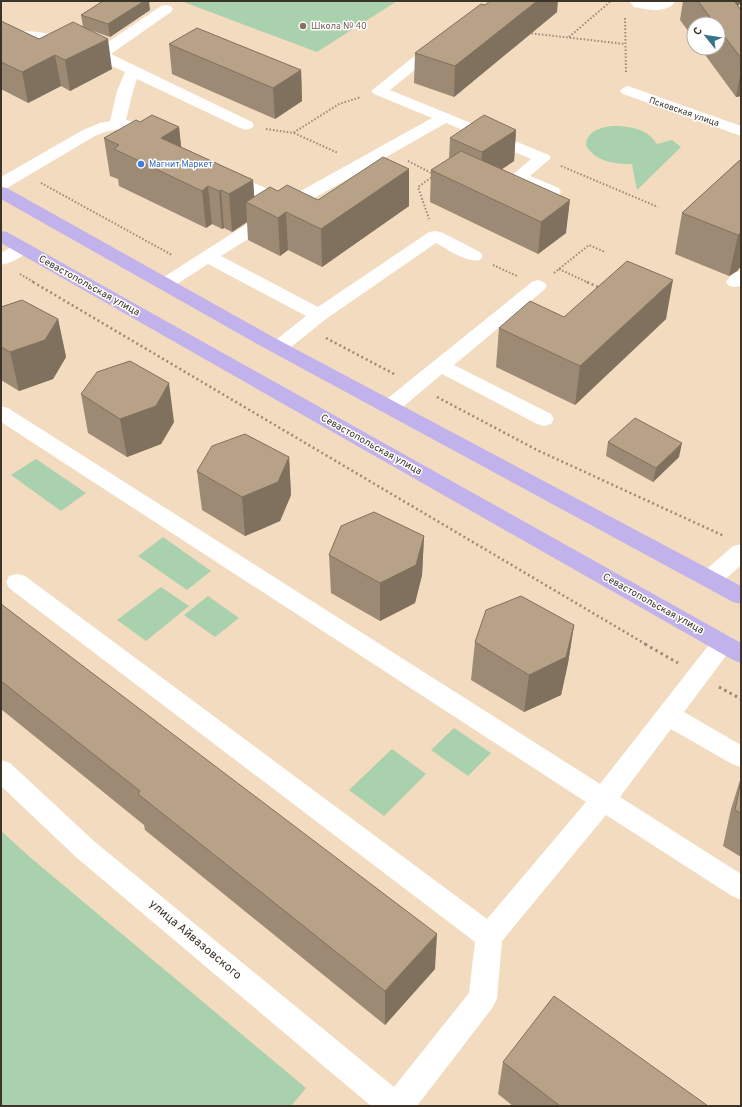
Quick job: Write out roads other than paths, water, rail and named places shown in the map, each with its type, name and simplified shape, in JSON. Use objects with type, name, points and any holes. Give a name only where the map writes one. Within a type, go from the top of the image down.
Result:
[{"type":"main road","points":[[1,192],[279,347],[741,596]]},
{"type":"main road","name":"Севастопольская улица","points":[[1,236],[732,649]]},
{"type":"street","points":[[636,1],[640,4],[663,6],[669,1]]},
{"type":"street","points":[[101,54],[166,9]]},
{"type":"street","points":[[1,34],[41,36],[68,40],[101,54],[246,125]]},
{"type":"street","points":[[450,35],[378,91],[543,158],[518,177],[553,192]]},
{"type":"street","points":[[117,125],[125,91],[133,70]]},
{"type":"street","name":"Псковская улица","points":[[628,91],[741,132]]},
{"type":"street","points":[[165,284],[289,205],[445,117]]},
{"type":"street","points":[[1,184],[89,133],[106,126],[128,125],[168,143]]},
{"type":"street","points":[[213,165],[225,177],[289,205]]},
{"type":"street","points":[[279,347],[319,315],[435,236],[474,256]]},
{"type":"street","points":[[8,266],[22,248]]},
{"type":"street","points":[[200,262],[319,315]]},
{"type":"street","points":[[390,407],[538,286]]},
{"type":"street","points":[[441,366],[544,419]]},
{"type":"street","points":[[1,413],[741,888]]},
{"type":"street","points":[[710,579],[735,545]]},
{"type":"street","points":[[17,582],[489,937]]},
{"type":"street","points":[[398,1106],[483,998],[489,937],[603,800],[700,676],[732,649]]},
{"type":"street","points":[[668,716],[741,757]]},
{"type":"street","name":"улица Айвазовского","points":[[1,770],[86,850],[394,1106]]},
{"type":"place","name":"Школа № 40","points":[[303,26]]},
{"type":"place","name":"Магнит Маркет","points":[[141,164]]}]
